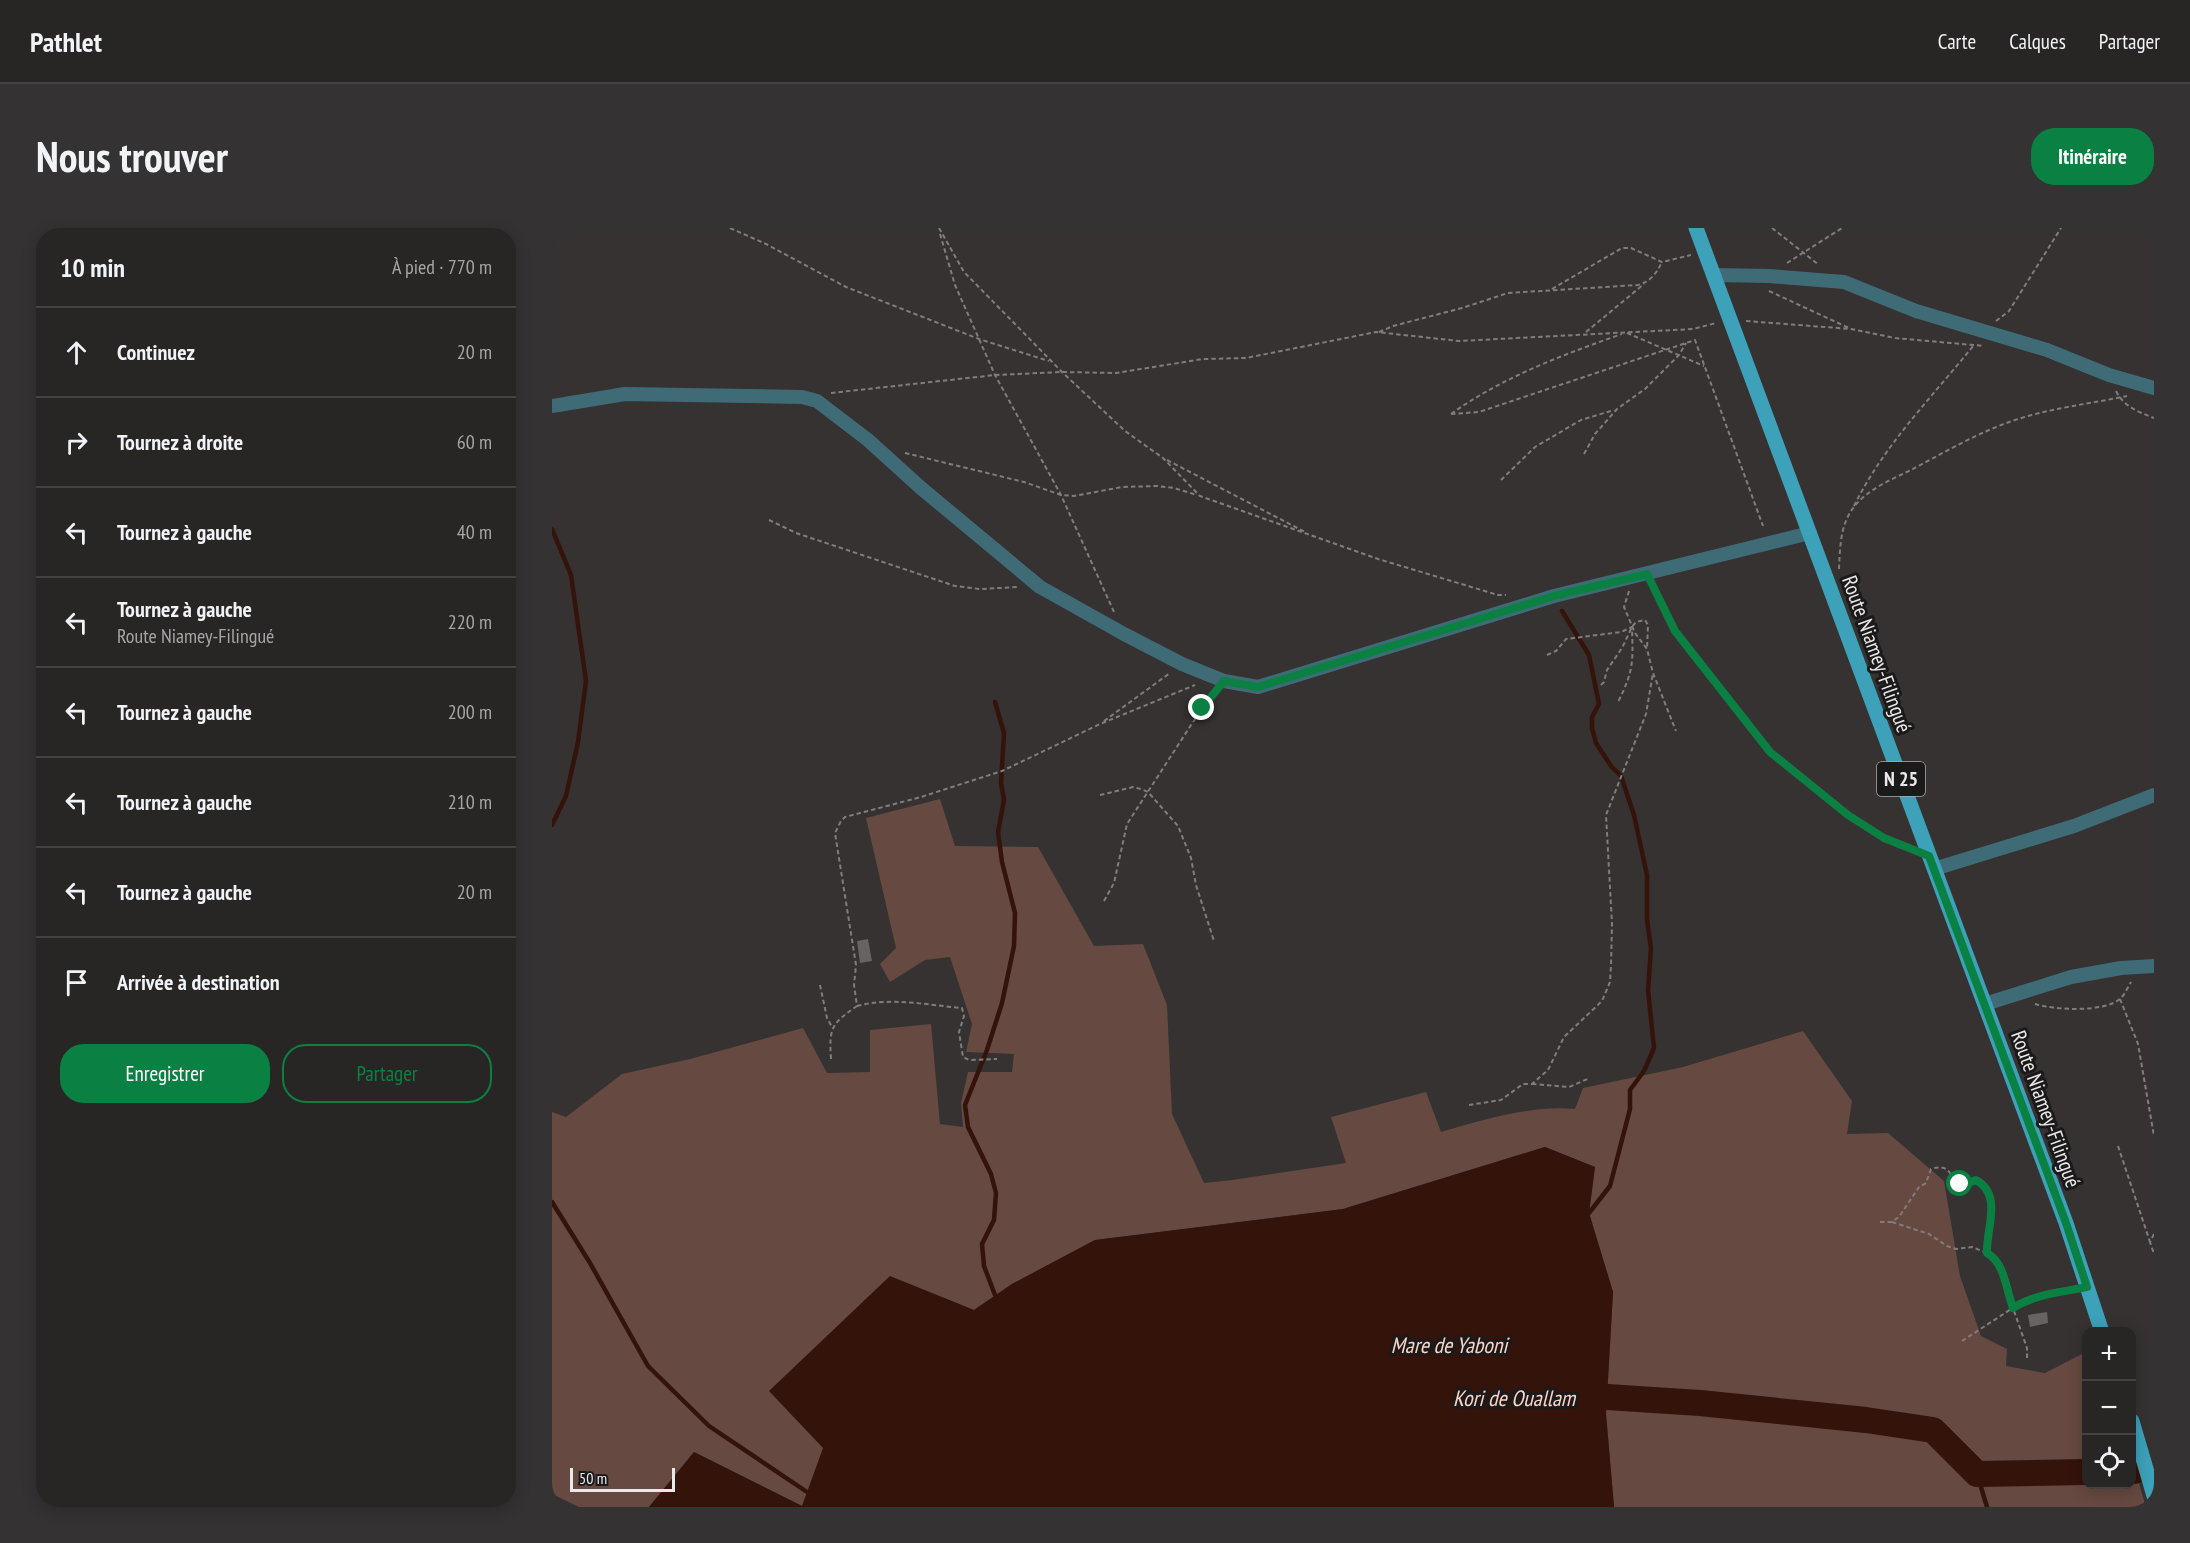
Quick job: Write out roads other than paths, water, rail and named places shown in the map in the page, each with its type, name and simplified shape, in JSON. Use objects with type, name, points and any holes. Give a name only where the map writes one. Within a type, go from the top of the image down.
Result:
[{"type":"main road","name":"Route Niamey-Filingué","points":[[1696,228],[2066,1223],[2100,1327]]},
{"type":"main road","points":[[2136,1435],[2154,1496]]},
{"type":"street","points":[[1714,275],[1767,282],[1844,282],[1916,311],[2047,350],[2109,375],[2154,388]]},
{"type":"street","points":[[552,406],[625,394],[802,397],[817,401],[868,440],[921,488],[1040,586],[1182,664],[1219,679],[1258,687],[1554,596],[1810,533]]},
{"type":"street","points":[[1932,862],[2074,826],[2154,795]]},
{"type":"street","points":[[1985,1004],[2071,976],[2121,968],[2154,966]]},
{"type":"water","name":"Mare de Yaboni","points":[[1545,1147],[1595,1167],[1589,1213],[1613,1292],[1606,1414],[1614,1507],[649,1507],[694,1452],[802,1506],[823,1448],[769,1391],[890,1276],[974,1310],[1012,1284],[1095,1240],[1343,1209]]},
{"type":"waterway","points":[[552,529],[571,575],[586,681],[578,742],[566,796],[552,825]]},
{"type":"waterway","points":[[1562,611],[1589,655],[1599,704],[1592,717],[1596,743],[1611,766],[1621,776],[1634,815],[1647,875],[1647,920],[1651,948],[1648,990],[1654,1048],[1644,1071],[1630,1090],[1630,1109],[1610,1186],[1589,1213]]},
{"type":"waterway","points":[[995,702],[1004,733],[1001,783],[1004,800],[998,832],[1002,862],[1015,913],[1014,946],[1002,1003],[987,1050],[965,1105],[968,1127],[991,1174],[996,1193],[994,1220],[982,1244],[984,1266],[995,1295]]},
{"type":"waterway","points":[[552,1202],[590,1263],[648,1366],[709,1426],[807,1492]]},
{"type":"waterway","name":"Kori de Ouallam","points":[[1572,1397],[1700,1403],[1866,1420],[1933,1430],[1977,1474],[2082,1472]]},
{"type":"waterway","points":[[1977,1474],[1987,1507]]}]
